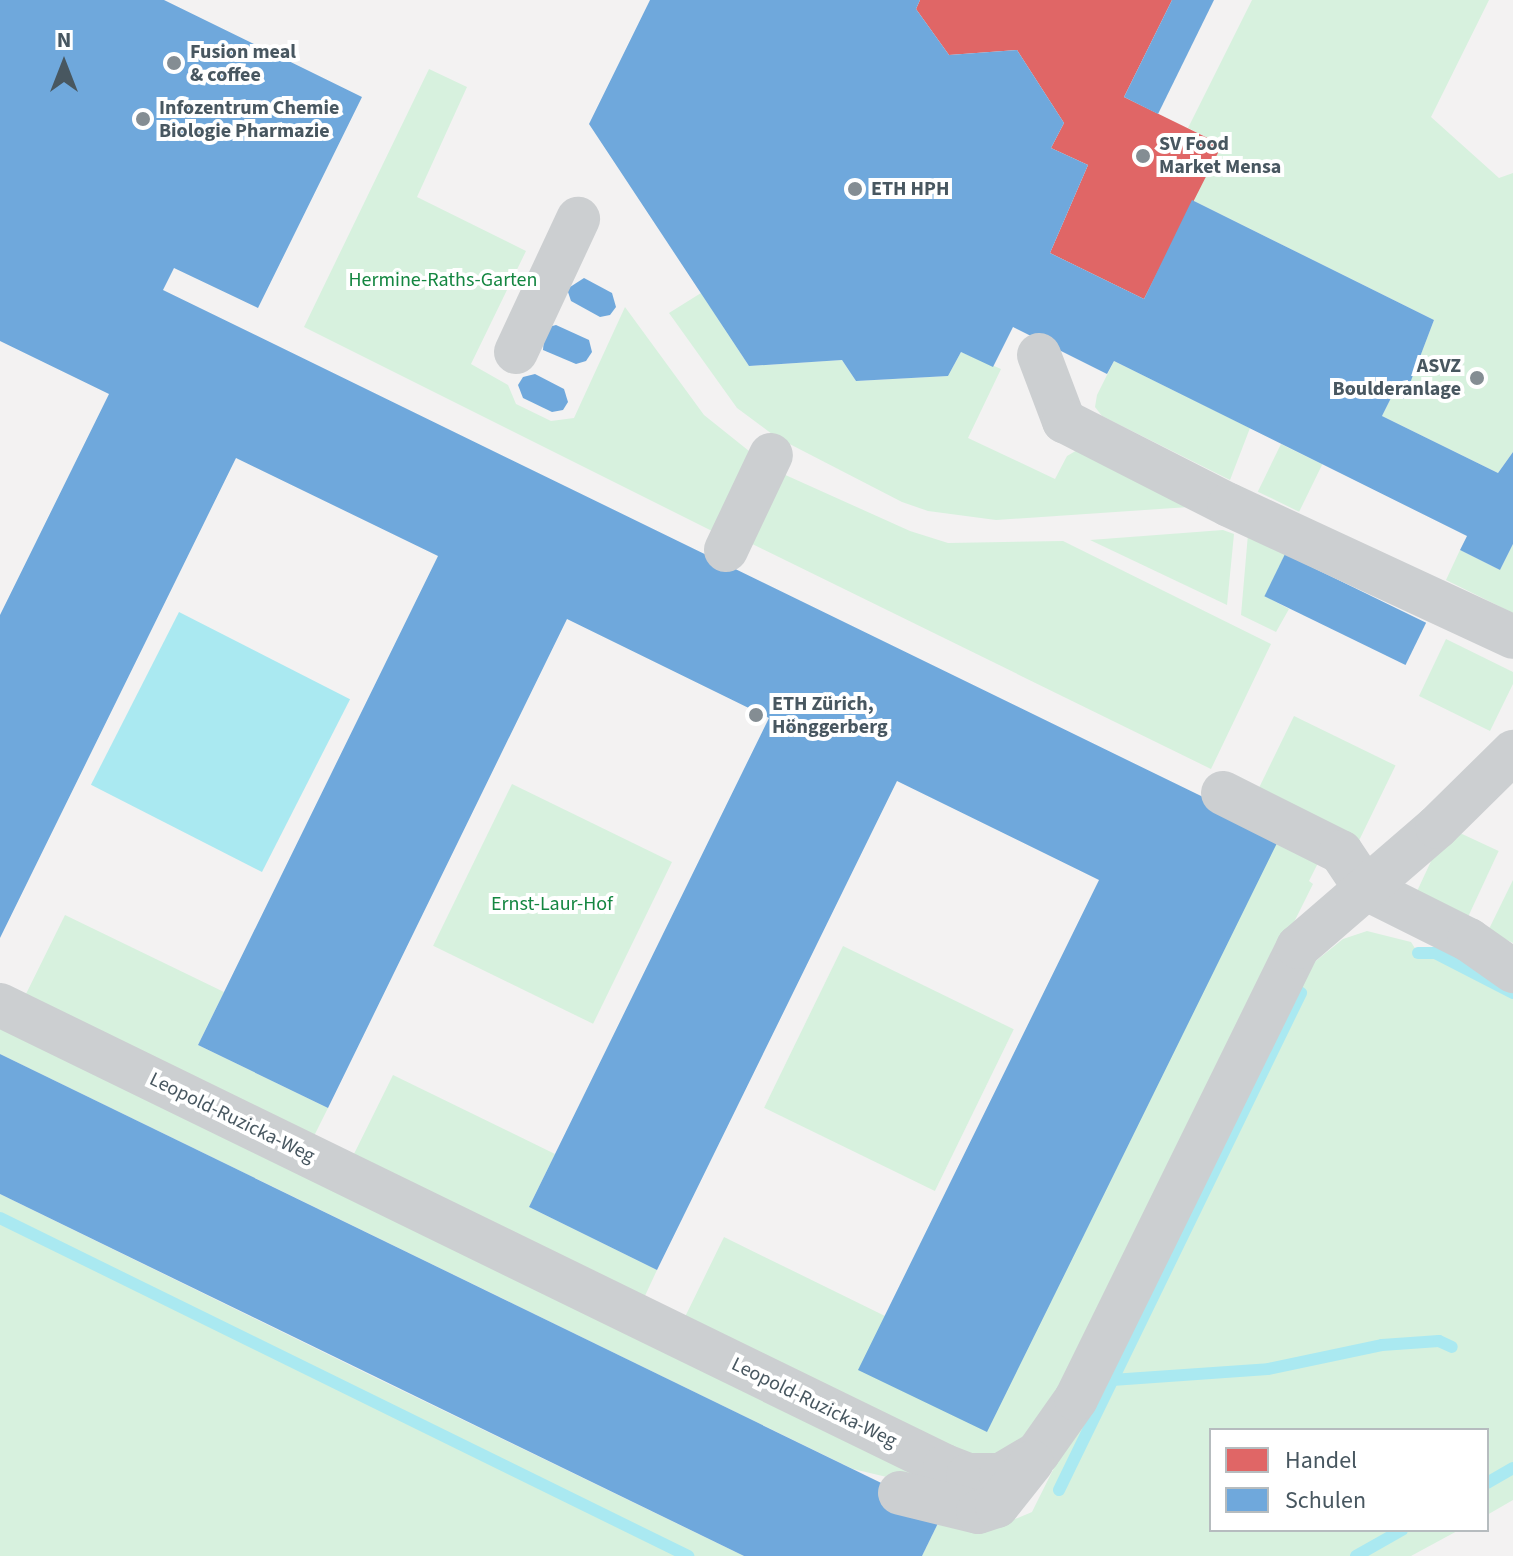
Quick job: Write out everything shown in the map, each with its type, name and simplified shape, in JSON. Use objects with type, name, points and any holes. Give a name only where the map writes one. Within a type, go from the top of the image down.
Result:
[{"type":"street","points":[[516,352],[578,219]]},
{"type":"street","points":[[1039,355],[1064,421],[1229,505],[1513,637]]},
{"type":"street","points":[[726,550],[771,455]]},
{"type":"street","name":"Leopold-Ruzicka-Weg","points":[[0,1005],[945,1466],[986,1477],[1015,1469],[1038,1453],[1076,1399],[1298,947],[1513,752]]},
{"type":"street","points":[[1223,793],[1341,852],[1365,888],[1469,940],[1513,971]]},
{"type":"street","points":[[900,1493],[978,1512],[1007,1496],[1038,1453]]},
{"type":"green space","points":[[1252,0],[1489,0],[1431,117],[1499,178],[1513,173],[1513,452],[1498,473],[1382,416],[1393,394],[1404,398],[1434,320],[1192,200],[1222,145],[1188,128]]},
{"type":"green space","name":"Hermine-Raths-Garten","points":[[429,69],[467,87],[417,197],[526,251],[471,364],[508,385],[516,404],[551,421],[574,418],[625,307],[704,415],[749,451],[720,535],[304,327]]},
{"type":"green space","points":[[701,293],[749,366],[842,360],[856,381],[948,376],[961,352],[1001,369],[968,438],[1055,479],[1067,456],[1079,449],[1189,507],[996,520],[928,511],[902,502],[776,437],[737,408],[669,313]]},
{"type":"green space","points":[[1114,361],[1250,428],[1230,480],[1102,416],[1095,407],[1097,395]]},
{"type":"green space","points":[[1281,444],[1322,464],[1299,512],[1258,492]]},
{"type":"green space","points":[[781,473],[910,531],[948,543],[1063,541],[1271,644],[1211,769],[746,541]]},
{"type":"green space","points":[[1223,530],[1234,534],[1227,605],[1090,540]]},
{"type":"green space","points":[[1248,534],[1289,546],[1265,596],[1289,609],[1276,632],[1241,615]]},
{"type":"green space","points":[[1513,544],[1513,613],[1446,580],[1460,550],[1500,570]]},
{"type":"green space","points":[[1446,639],[1513,672],[1513,684],[1490,731],[1419,696]]},
{"type":"green space","points":[[1294,716],[1396,766],[1357,844],[1256,794]]},
{"type":"green space","name":"Ernst-Laur-Hof","points":[[512,784],[672,862],[593,1024],[433,946]]},
{"type":"green space","points":[[1447,827],[1499,851],[1467,918],[1416,894]]},
{"type":"green space","points":[[1281,835],[1321,857],[1309,881],[1313,884],[1043,1426],[985,1462],[683,1321],[724,1237],[885,1316]]},
{"type":"green space","points":[[1513,880],[1513,943],[1488,931]]},
{"type":"green space","points":[[65,915],[224,992],[198,1045],[328,1108],[313,1138],[24,998]]},
{"type":"green space","points":[[1367,931],[1411,942],[1418,953],[1440,947],[1513,983],[1513,1500],[1489,1514],[1489,1428],[1209,1428],[1209,1532],[1455,1532],[1411,1556],[922,1556],[943,1513],[996,1527],[1032,1512],[1269,1036],[1312,964],[1343,939]]},
{"type":"green space","points":[[843,946],[1014,1029],[935,1191],[764,1108]]},
{"type":"green space","points":[[0,1022],[967,1496],[853,1469],[0,1054]]},
{"type":"green space","points":[[393,1075],[555,1154],[529,1207],[657,1270],[643,1300],[352,1158]]},
{"type":"green space","points":[[0,1194],[374,1377],[744,1556],[0,1556]]},
{"type":"water","points":[[179,612],[350,699],[262,872],[91,785]]},
{"type":"building: Handel","name":"SV Food Market Mensa","points":[[920,0],[1172,0],[1124,97],[1222,145],[1144,299],[1050,253],[1088,165],[1051,148],[1064,123],[1017,50],[949,55],[916,9]]},
{"type":"building: Schulen","points":[[0,0],[164,0],[362,97],[258,308],[174,268],[163,290],[1281,835],[987,1432],[858,1370],[1099,880],[897,781],[657,1270],[529,1207],[769,718],[567,619],[328,1108],[198,1045],[438,556],[236,458],[0,938],[0,615],[109,394],[0,341]]},
{"type":"building: Schulen","name":"ETH HPH","points":[[650,0],[920,0],[916,9],[949,55],[1017,50],[1064,123],[1051,148],[1088,165],[1050,253],[1144,299],[1192,200],[1434,320],[1404,399],[1393,394],[1382,416],[1498,473],[1513,452],[1513,544],[1500,570],[1460,550],[1467,536],[1114,361],[1107,374],[1013,327],[993,367],[961,352],[948,376],[856,381],[842,360],[749,366],[589,124]]},
{"type":"building: Schulen","points":[[1172,0],[1214,0],[1158,114],[1124,97]]},
{"type":"building: Schulen","points":[[584,278],[612,293],[616,307],[610,315],[600,317],[571,301],[567,289]]},
{"type":"building: Schulen","points":[[556,325],[589,340],[592,352],[586,361],[576,364],[543,350],[545,328]]},
{"type":"building: Schulen","points":[[535,374],[564,389],[568,402],[563,410],[552,412],[523,398],[518,385],[523,377]]},
{"type":"building: Schulen","points":[[1285,554],[1426,623],[1406,665],[1264,596]]},
{"type":"building: Schulen","points":[[0,1054],[943,1513],[922,1556],[744,1556],[0,1194]]},
{"type":"waterway","points":[[1418,953],[1435,953],[1513,993]]},
{"type":"waterway","points":[[1059,1490],[1301,993]]},
{"type":"waterway","points":[[0,1218],[688,1556]]},
{"type":"waterway","points":[[1112,1380],[1268,1369],[1382,1345],[1439,1341],[1452,1347]]},
{"type":"waterway","points":[[1489,1482],[1513,1468]]},
{"type":"waterway","points":[[1356,1556],[1398,1532]]},
{"type":"place","name":"Fusion meal & coffee","points":[[174,63]]},
{"type":"place","name":"Infozentrum Chemie Biologie Pharmazie","points":[[143,119]]},
{"type":"place","name":"SV Food Market Mensa","points":[[1143,156]]},
{"type":"place","name":"ETH HPH","points":[[855,189]]},
{"type":"place","name":"ASVZ Boulderanlage","points":[[1477,378]]},
{"type":"place","name":"ETH Zürich, Hönggerberg","points":[[756,715]]}]
